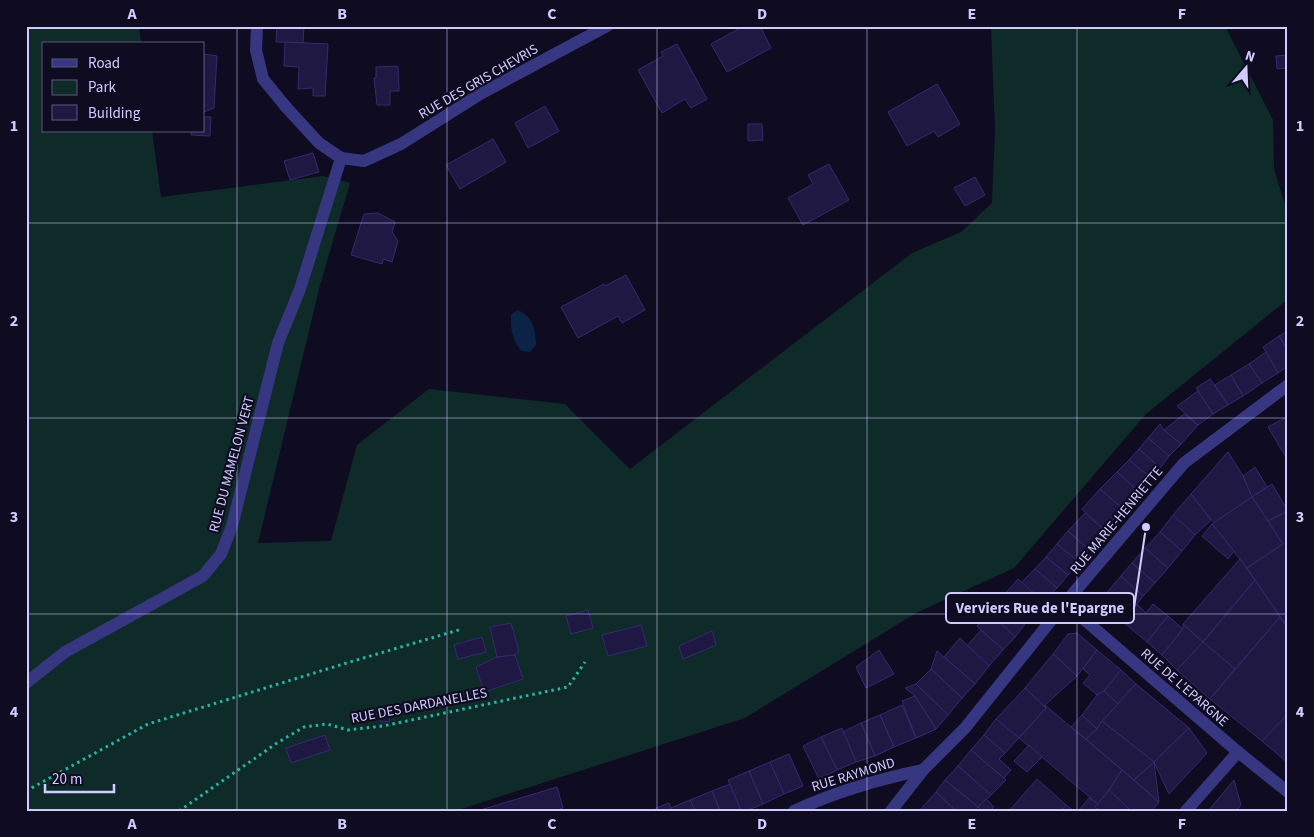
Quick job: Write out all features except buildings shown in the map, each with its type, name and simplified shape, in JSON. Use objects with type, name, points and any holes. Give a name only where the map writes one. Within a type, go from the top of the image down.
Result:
[{"type":"street","points":[[257,26],[256,50],[263,79],[319,143],[341,158]]},
{"type":"street","name":"RUE DES GRIS CHEVRIS","points":[[341,158],[364,161],[401,144],[482,93],[607,26]]},
{"type":"street","name":"RUE DU MAMELON VERT","points":[[26,683],[65,652],[203,576],[221,554],[232,526],[278,344],[300,289],[341,158]]},
{"type":"street","name":"RUE MARIE-HENRIETTE","points":[[891,811],[923,770],[965,728],[1065,603],[1184,463],[1288,385]]},
{"type":"street","name":"RUE DE L'EPARGNE","points":[[1065,603],[1238,752],[1288,792]]},
{"type":"street","points":[[1186,811],[1238,752]]},
{"type":"street","name":"RUE RAYMOND","points":[[794,811],[817,800],[873,782],[923,770]]},
{"type":"path","points":[[26,791],[148,724],[462,629]]},
{"type":"path","name":"RUE DES DARDANELLES","points":[[179,811],[277,743],[304,728],[327,724],[348,730],[383,726],[568,687],[585,662]]},
{"type":"green space","points":[[26,26],[139,26],[141,42],[42,42],[42,132],[152,132],[161,197],[323,176],[350,183],[320,285],[258,543],[331,541],[357,445],[429,389],[565,404],[630,469],[912,253],[961,232],[992,203],[995,130],[991,26],[1225,26],[1273,120],[1274,169],[1288,215],[1288,299],[1146,414],[1014,568],[916,613],[745,718],[455,811],[26,811]]},
{"type":"water","points":[[517,310],[527,316],[534,329],[536,345],[530,352],[521,351],[513,334],[511,315]]},
{"type":"place","name":"Verviers Rue de l'Epargne","points":[[1146,527]]}]
